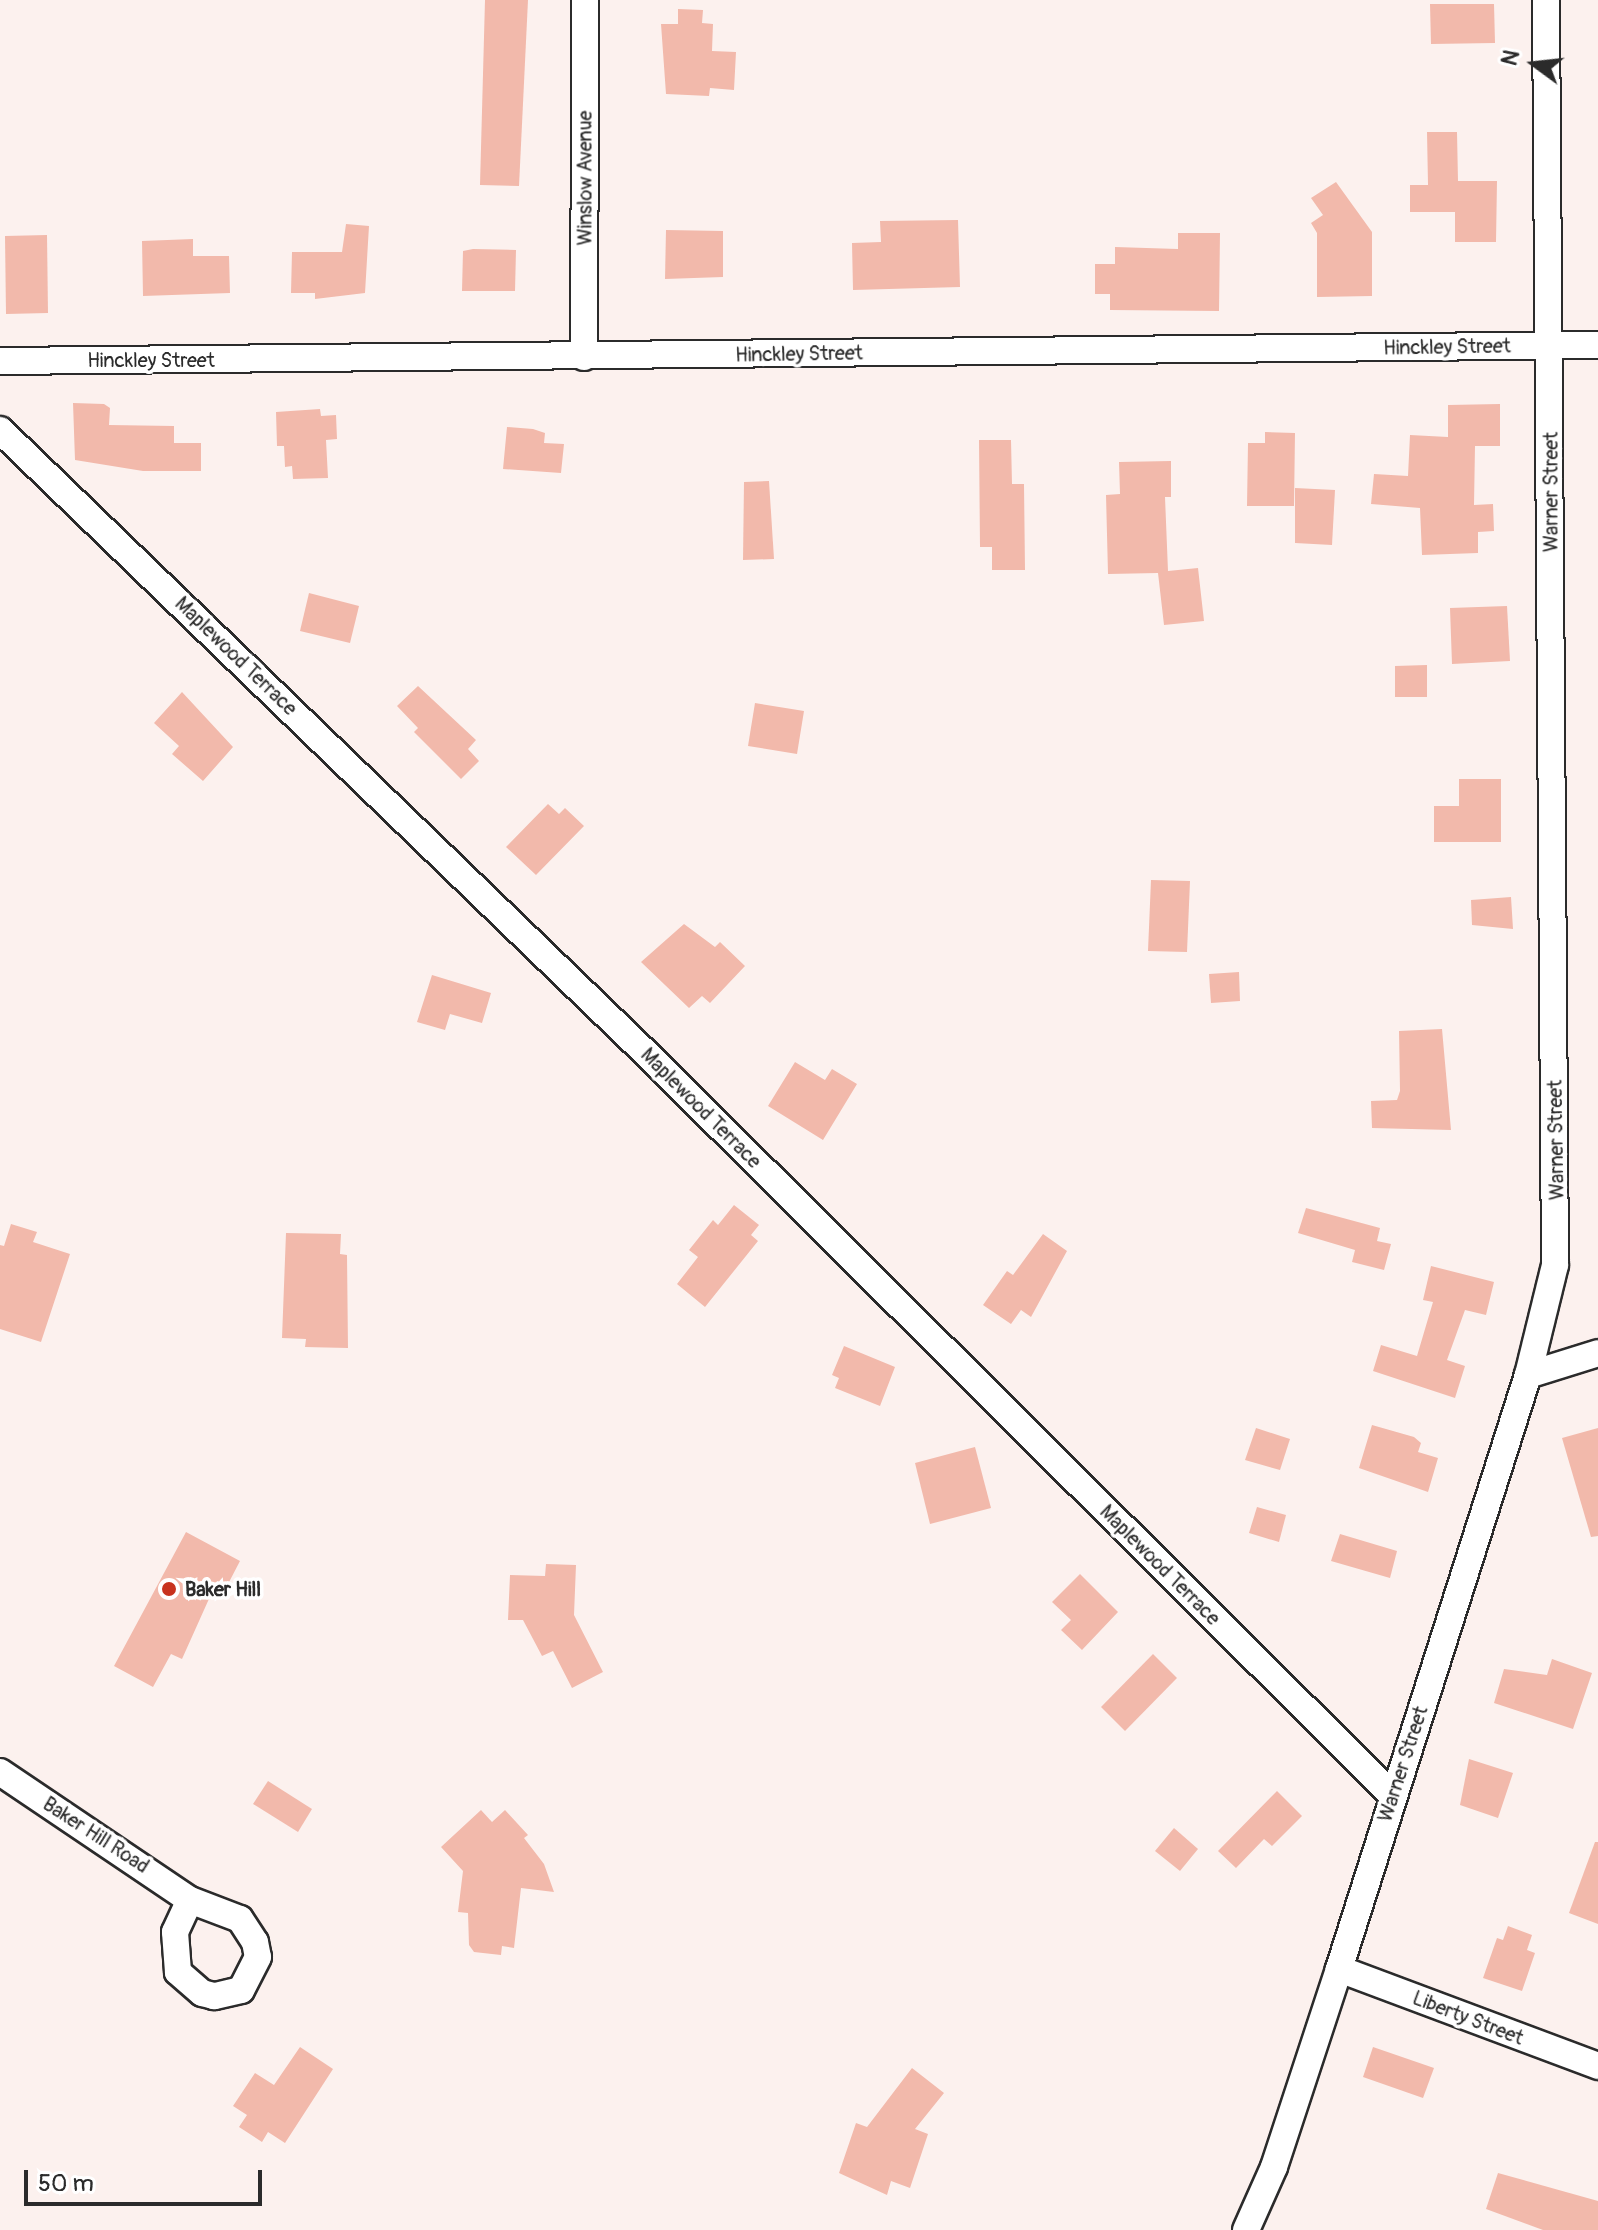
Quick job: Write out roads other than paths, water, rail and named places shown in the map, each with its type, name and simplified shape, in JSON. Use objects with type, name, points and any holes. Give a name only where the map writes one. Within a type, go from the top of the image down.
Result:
[{"type":"street","name":"Winslow Avenue","points":[[584,357],[585,0]]},
{"type":"street","name":"Warner Street","points":[[1246,2230],[1274,2167],[1528,1375],[1549,1301],[1558,1240],[1546,0]]},
{"type":"street","name":"Hinckley Street","points":[[0,361],[1598,345]]},
{"type":"street","name":"Maplewood Terrace","points":[[0,430],[653,1060],[1392,1795]]},
{"type":"street","points":[[1528,1375],[1598,1353]]},
{"type":"street","name":"Baker Hill Road","points":[[0,1772],[190,1900]]},
{"type":"street","name":"Liberty Street","points":[[1339,1969],[1598,2066]]},
{"type":"place","name":"Baker Hill","points":[[169,1589]]}]
